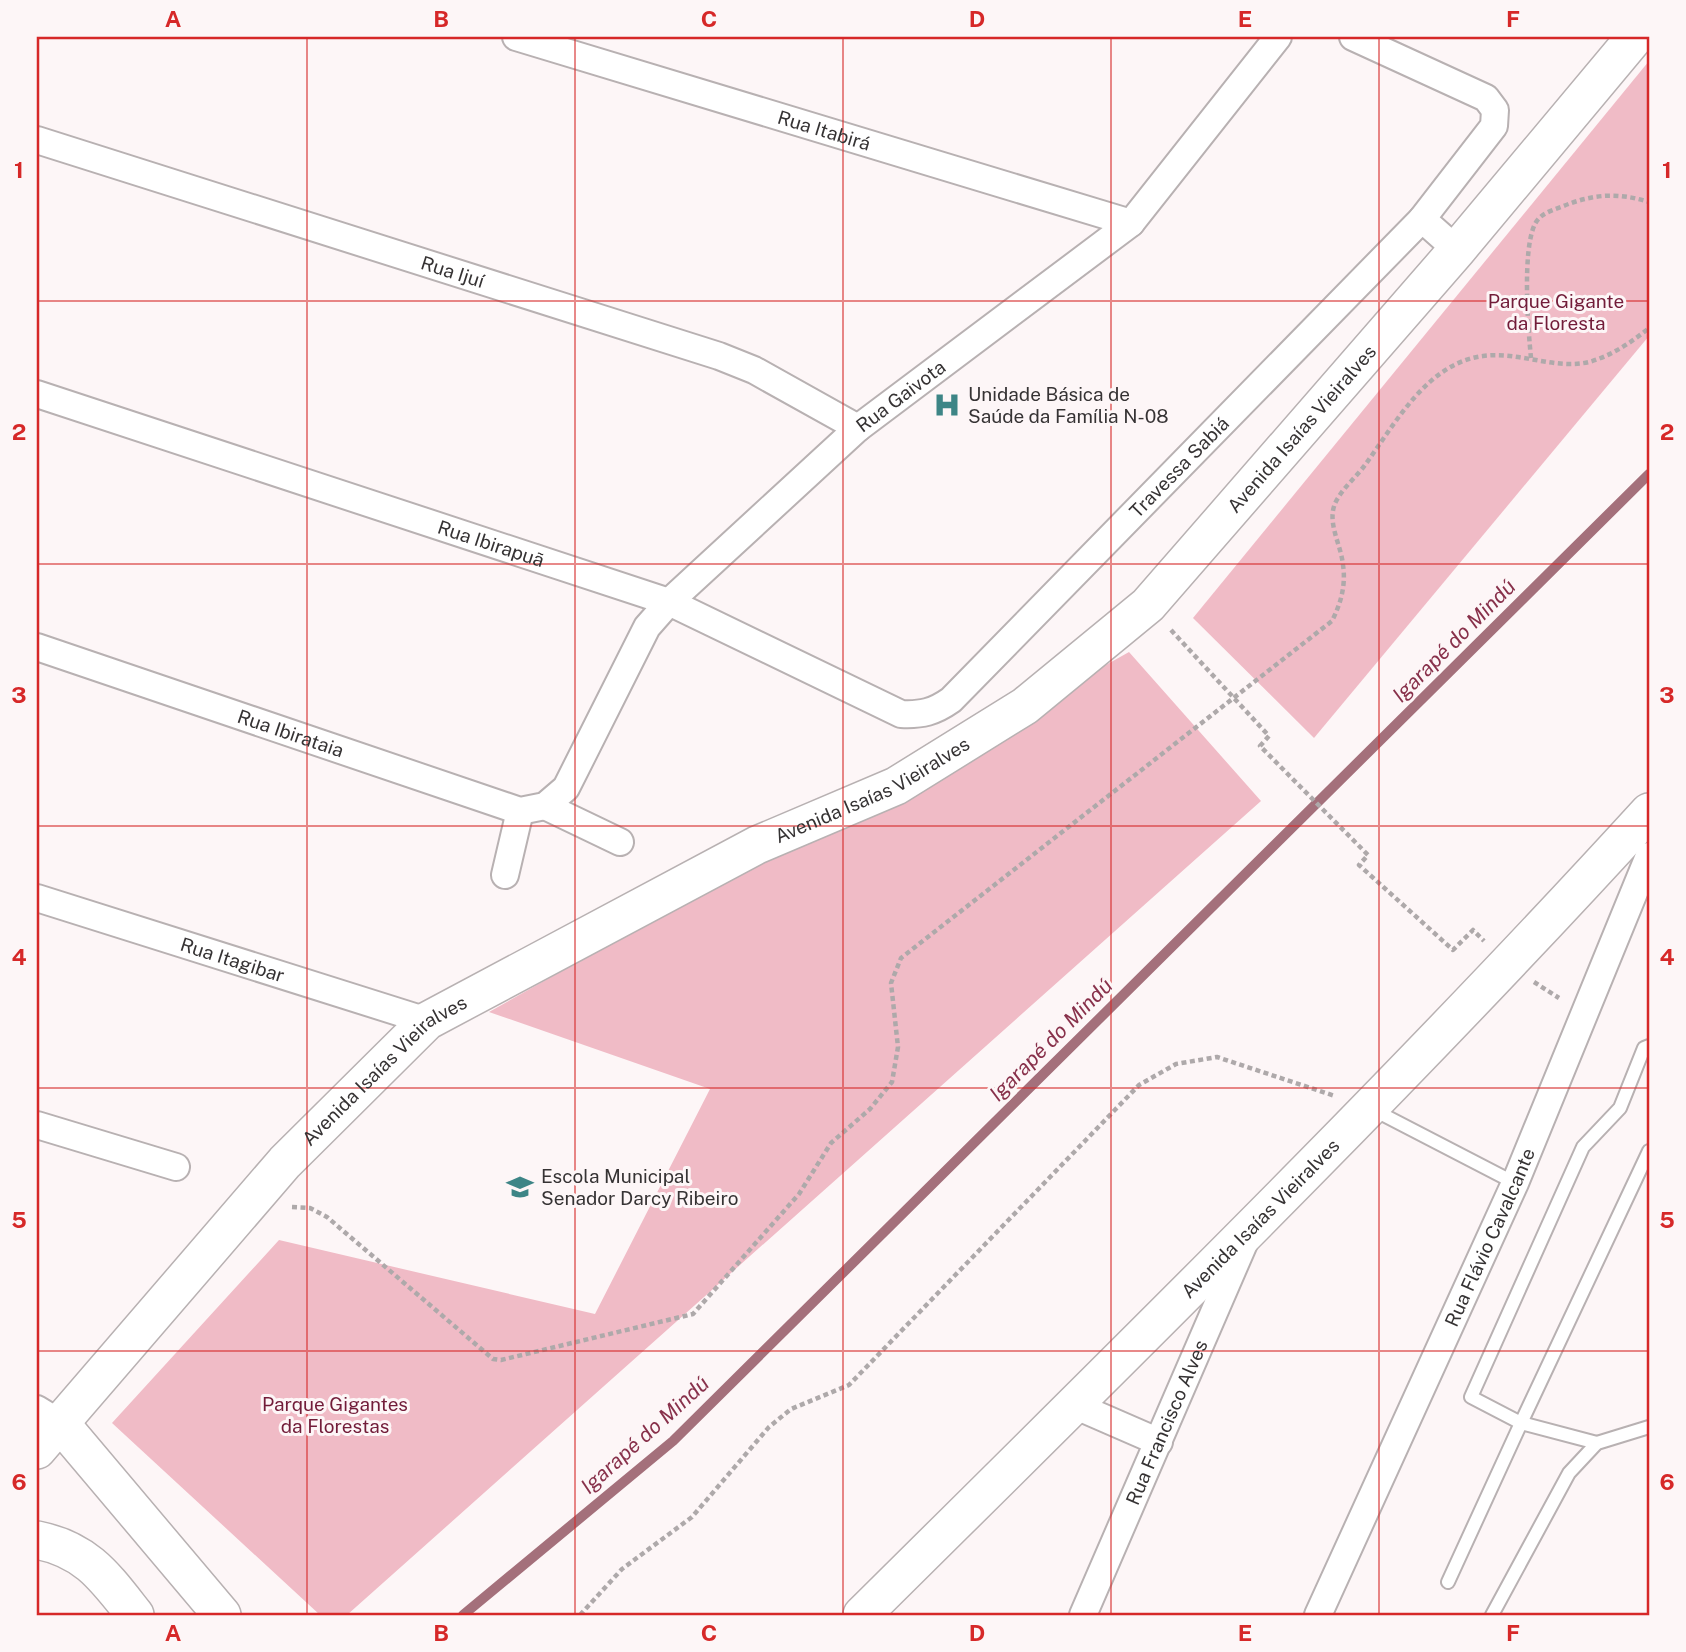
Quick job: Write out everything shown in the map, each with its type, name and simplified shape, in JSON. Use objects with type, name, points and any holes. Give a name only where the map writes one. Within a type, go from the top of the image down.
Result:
[{"type":"main road","name":"Avenida Isaías Vieiralves","points":[[37,1450],[48,1416],[285,1162],[427,1021],[745,851],[896,786],[1025,706],[1148,605],[1457,250],[1635,37]]},
{"type":"main road","name":"Avenida Isaías Vieiralves","points":[[862,1615],[1251,1229],[1509,966],[1649,812]]},
{"type":"main road","points":[[48,1416],[222,1615]]},
{"type":"main road","points":[[37,1540],[62,1545],[98,1568],[135,1615]]},
{"type":"street","name":"Rua Itabirá","points":[[516,37],[1131,223]]},
{"type":"street","name":"Travessa Sabiá","points":[[933,712],[951,700],[1422,219],[1494,126],[1495,110],[1486,98],[1353,37]]},
{"type":"street","name":"Rua Gaivota","points":[[533,809],[566,788],[647,627],[668,603],[858,428],[1131,223],[1264,42]]},
{"type":"street","name":"Rua Ijuí","points":[[37,140],[719,356],[754,370],[858,428]]},
{"type":"street","points":[[1422,219],[1457,250]]},
{"type":"street","name":"Rua Ibirapuã","points":[[37,394],[668,603],[901,714],[933,712]]},
{"type":"street","name":"Rua Ibirataia","points":[[37,647],[533,809],[620,842]]},
{"type":"street","points":[[505,875],[533,809]]},
{"type":"street","name":"Rua Flávio Cavalcante","points":[[1318,1615],[1515,1183],[1649,856]]},
{"type":"street","name":"Rua Itagibar","points":[[37,898],[427,1021]]},
{"type":"street","points":[[37,1125],[176,1167]]},
{"type":"street","name":"Rua Francisco Alves","points":[[1083,1615],[1251,1229]]},
{"type":"street","points":[[1074,1405],[1159,1442]]},
{"type":"lane","points":[[1597,1443],[1521,1423],[1471,1397],[1583,1147],[1620,1108],[1644,1048],[1649,1046]]},
{"type":"lane","points":[[1369,1107],[1515,1183]]},
{"type":"lane","points":[[1448,1582],[1521,1423],[1646,1167],[1649,1151]]},
{"type":"lane","points":[[1492,1615],[1569,1473],[1597,1443],[1649,1427]]},
{"type":"path","points":[[1531,358],[1527,323],[1530,236],[1536,222],[1545,213],[1589,195],[1613,194],[1649,202]]},
{"type":"path","points":[[280,1209],[298,1205],[327,1217],[493,1359],[501,1360],[693,1314],[799,1194],[831,1143],[870,1109],[892,1082],[898,1047],[891,983],[901,958],[1332,621],[1340,605],[1344,584],[1343,563],[1332,523],[1337,499],[1424,386],[1458,363],[1481,356],[1588,362],[1628,345],[1649,328]]},
{"type":"path","points":[[1148,605],[1232,700],[1269,736],[1260,746],[1368,855],[1359,865],[1453,950],[1473,930],[1509,966],[1584,1013]]},
{"type":"path","points":[[580,1615],[622,1569],[692,1517],[769,1426],[791,1409],[849,1385],[1139,1084],[1176,1064],[1217,1057],[1369,1107]]},
{"type":"green space","name":"Parque Gigante da Floresta","points":[[1649,61],[1649,336],[1314,738],[1193,618]]},
{"type":"green space","name":"Parque Gigantes da Florestas","points":[[1129,652],[1261,801],[347,1615],[320,1615],[112,1423],[279,1240],[595,1314],[710,1089],[489,1012]]},
{"type":"waterway","name":"Igarapé do Mindú","points":[[463,1615],[673,1441],[1649,474]]},
{"type":"place","name":"Unidade Básica de Saúde da Família N-08","points":[[947,405]]},
{"type":"place","name":"Escola Municipal Senador Darcy Ribeiro","points":[[520,1187]]}]
